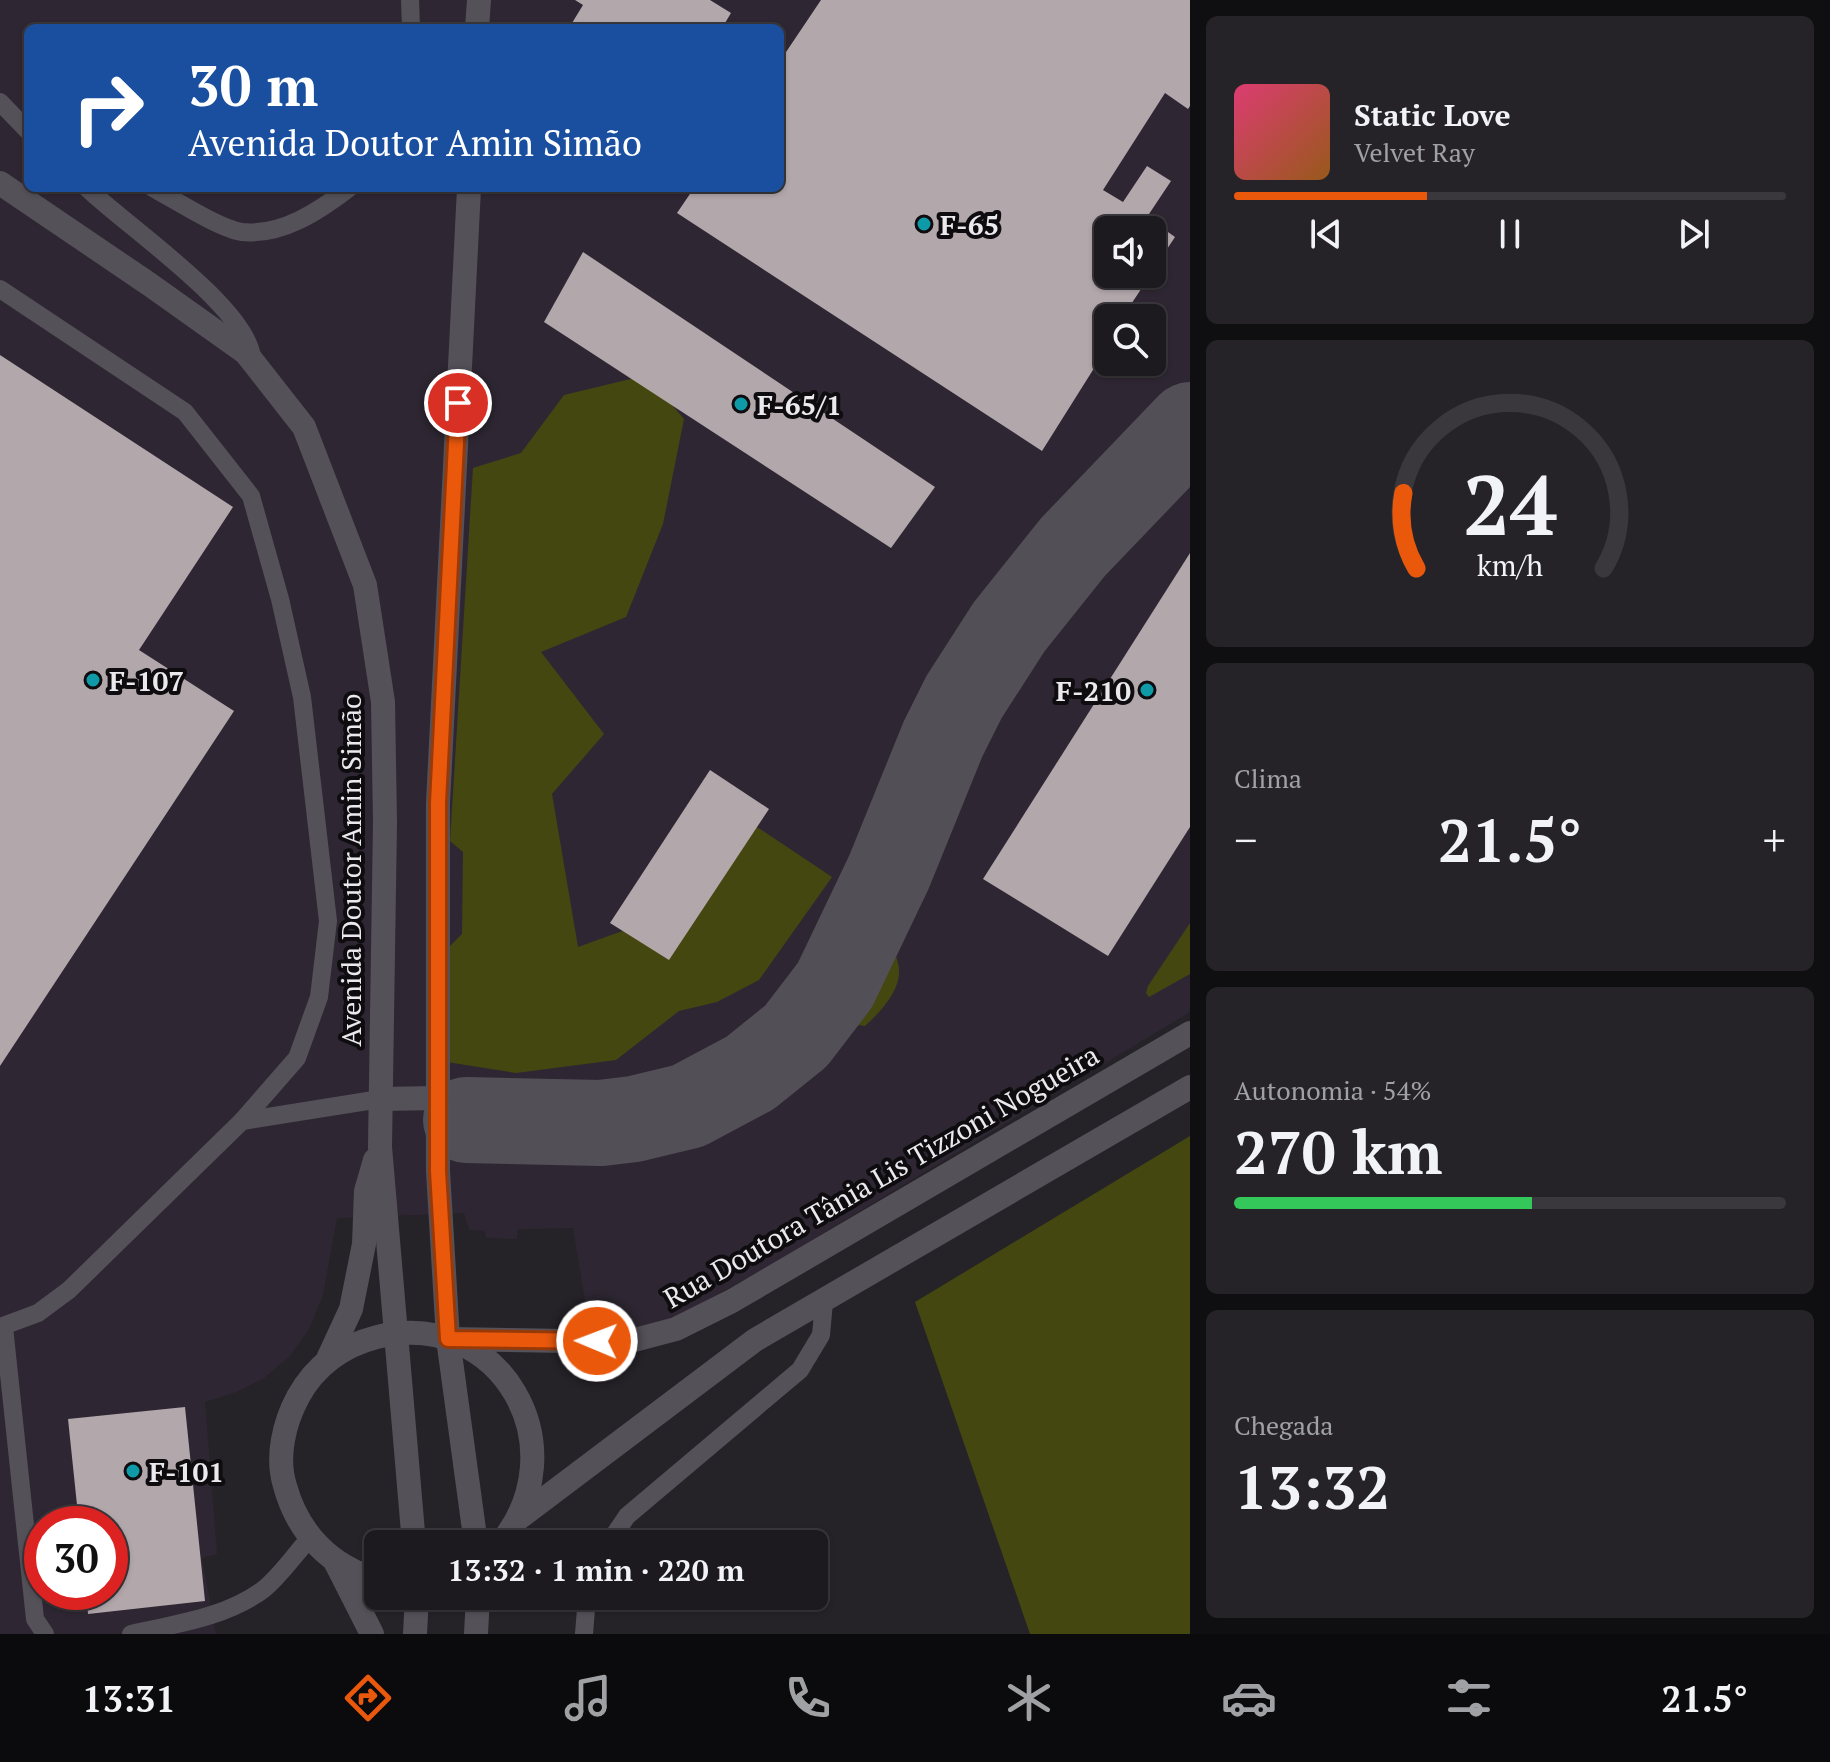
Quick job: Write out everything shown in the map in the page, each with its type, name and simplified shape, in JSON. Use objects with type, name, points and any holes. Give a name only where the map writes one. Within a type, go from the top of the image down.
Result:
[{"type":"street","points":[[477,24],[479,0]]},
{"type":"street","name":"Avenida Doutor Amin Simão","points":[[0,183],[246,353],[304,427],[365,585],[383,702],[385,822],[380,1147],[413,1530]]},
{"type":"street","points":[[469,192],[438,803],[438,1171],[448,1339],[474,1530]]},
{"type":"street","name":"Rua Doutora Tânia Lis Tizzoni Nogueira","points":[[448,1339],[627,1342],[676,1329],[732,1301],[1190,1033]]},
{"type":"street","points":[[519,1518],[755,1340],[1190,1087]]},
{"type":"street","points":[[380,1099],[438,1098]]},
{"type":"street","points":[[327,1361],[351,1309],[364,1244],[366,1191],[380,1147]]},
{"type":"street","points":[[364,1576],[335,1561],[310,1538],[292,1509],[282,1477],[282,1443],[291,1410],[307,1380],[327,1361],[362,1341],[395,1333],[422,1333],[448,1339],[481,1355],[508,1380],[525,1412],[534,1448],[532,1484],[519,1518],[510,1530]]},
{"type":"street","points":[[335,1561],[372,1634]]},
{"type":"street","points":[[415,1634],[416,1610]]},
{"type":"street","points":[[476,1634],[477,1610]]},
{"type":"lane","points":[[410,0],[411,24]]},
{"type":"lane","points":[[2,105],[24,119]]},
{"type":"lane","points":[[2,105],[24,127]]},
{"type":"lane","points":[[92,192],[209,291],[251,345],[252,361]]},
{"type":"lane","points":[[161,192],[240,232],[268,231],[317,213],[344,192]]},
{"type":"lane","points":[[0,289],[185,412],[251,496],[280,599],[302,697],[328,921],[319,997],[297,1058],[242,1121],[69,1290],[38,1313],[2,1327],[35,1619],[45,1634]]},
{"type":"lane","points":[[242,1121],[380,1099]]},
{"type":"lane","points":[[618,1530],[627,1516],[800,1370],[821,1335],[824,1302]]},
{"type":"lane","points":[[131,1634],[230,1609],[265,1588],[310,1538]]},
{"type":"lane","points":[[584,1634],[586,1610]]},
{"type":"shaded area","points":[[0,0],[1190,0],[1190,1012],[777,1261],[676,1318],[628,1334],[591,1337],[573,1228],[518,1229],[517,1239],[486,1238],[485,1231],[469,1230],[464,1213],[337,1218],[323,1295],[308,1331],[289,1357],[263,1379],[205,1402],[217,1554],[202,1558],[216,1634],[0,1634]]},
{"type":"shaded area","points":[[647,375],[684,419],[663,524],[626,617],[541,652],[604,734],[552,794],[578,947],[692,906],[757,827],[832,877],[759,980],[717,1002],[679,1011],[616,1060],[516,1073],[447,1062],[446,950],[462,934],[463,852],[450,841],[473,468],[521,453],[564,395]]},
{"type":"shaded area","points":[[1190,923],[1190,974],[1149,997],[1146,993],[1148,986]]},
{"type":"shaded area","points":[[894,948],[899,970],[895,988],[865,1026],[858,1025],[852,1018],[853,1010]]},
{"type":"shaded area","points":[[1190,1136],[1190,1634],[1030,1634],[915,1302]]},
{"type":"building","points":[[575,0],[710,0],[731,13],[724,24],[571,24],[583,5]]},
{"type":"building","name":"F-65","points":[[821,0],[1190,0],[1190,106],[1188,109],[1165,93],[1103,190],[1123,202],[1147,166],[1171,181],[1148,216],[1094,216],[1094,288],[1142,288],[1131,304],[1094,304],[1094,368],[1042,451],[677,213],[691,192],[784,192],[784,55]]},
{"type":"building","name":"F-65","points":[[1166,231],[1175,237],[1166,251]]},
{"type":"building","name":"F-65/1","points":[[583,252],[935,487],[891,548],[544,322]]},
{"type":"building","name":"F-107","points":[[0,355],[233,507],[139,650],[234,711],[0,1066]]},
{"type":"building","name":"F-210","points":[[1190,553],[1190,827],[1108,956],[983,879]]},
{"type":"building","points":[[710,770],[769,809],[669,960],[610,923]]},
{"type":"building","name":"F-101","points":[[185,1407],[205,1601],[128,1610],[128,1506],[77,1506],[68,1419]]},
{"type":"building","name":"F-101","points":[[88,1610],[124,1610],[88,1614]]},
{"type":"taxiway","points":[[466,1120],[601,1123],[634,1119],[688,1106],[750,1073],[796,1036],[835,985],[889,872],[943,739],[964,697],[1009,627],[1073,547],[1190,425]]},
{"type":"place","name":"F-65","points":[[924,224]]},
{"type":"place","name":"F-65/1","points":[[741,404]]},
{"type":"place","name":"F-107","points":[[93,680]]},
{"type":"place","name":"F-210","points":[[1147,690]]},
{"type":"place","name":"F-101","points":[[133,1471]]},
{"type":"route","points":[[458,403],[438,803],[438,1171],[448,1339],[597,1341]]}]
